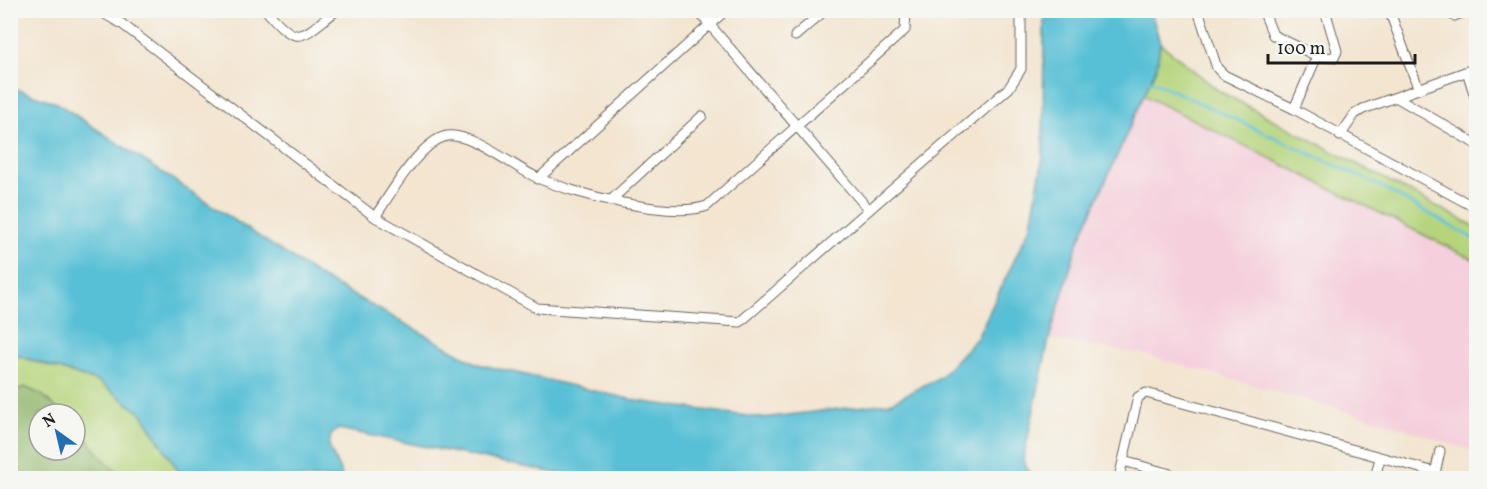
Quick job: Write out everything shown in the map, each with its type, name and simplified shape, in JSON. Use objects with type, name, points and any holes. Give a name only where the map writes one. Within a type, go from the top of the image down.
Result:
[{"type":"street","points":[[98,10],[123,24],[375,217],[537,308],[740,322],[1009,88],[1021,69],[1021,10]]},
{"type":"street","points":[[266,10],[286,33],[295,36],[305,35],[336,10]]},
{"type":"street","points":[[697,10],[869,210]]},
{"type":"street","points":[[538,179],[726,10]]},
{"type":"street","points":[[795,36],[825,10]]},
{"type":"street","points":[[375,217],[425,149],[447,136],[464,137],[538,179],[610,201],[681,210],[694,210],[707,206],[795,125],[905,30],[906,10]]},
{"type":"street","points":[[1198,10],[1220,72],[1229,79],[1294,109],[1476,208]]},
{"type":"street","points":[[1263,10],[1273,35],[1317,56],[1334,58],[1337,54],[1325,10]]},
{"type":"street","points":[[1389,10],[1418,87]]},
{"type":"street","points":[[1444,10],[1454,16],[1470,10]]},
{"type":"street","points":[[1294,109],[1317,56]]},
{"type":"street","points":[[1340,135],[1355,114],[1363,109],[1472,69],[1476,100]]},
{"type":"street","points":[[1396,97],[1476,144]]},
{"type":"street","points":[[610,201],[702,116]]},
{"type":"street","points":[[1119,478],[1138,397],[1146,393],[1435,475],[1440,451]]},
{"type":"street","points":[[1375,478],[1380,458]]},
{"type":"street","points":[[1123,461],[1185,478]]},
{"type":"shaded area","points":[[1143,95],[1476,263],[1476,452],[1384,422],[1142,354],[1049,339],[1077,245]]},
{"type":"green space","points":[[1160,43],[1219,91],[1476,227],[1476,261],[1143,95],[1157,66]]},
{"type":"green space","points":[[11,356],[18,356],[99,382],[142,414],[183,478],[126,478],[105,461],[87,439],[87,402],[50,402],[42,395],[25,387],[11,393]]},
{"type":"green space","points":[[24,387],[42,395],[50,402],[27,402],[27,462],[87,462],[87,439],[105,461],[126,478],[11,478],[11,393]]},
{"type":"water","points":[[1044,11],[1151,11],[1160,43],[1157,66],[1077,245],[1049,339],[1023,460],[1032,478],[579,478],[339,429],[331,435],[329,446],[343,478],[183,478],[142,414],[99,382],[19,356],[11,356],[11,87],[57,103],[322,278],[478,364],[638,401],[762,418],[890,403],[940,377],[977,338],[1031,225],[1043,157]]},
{"type":"waterway","points":[[1150,80],[1380,186],[1476,240]]}]
